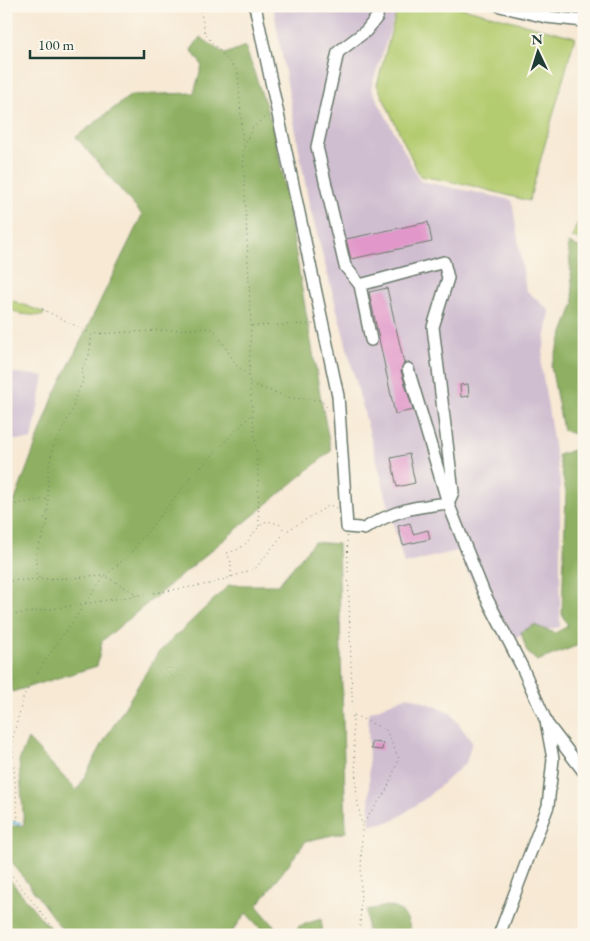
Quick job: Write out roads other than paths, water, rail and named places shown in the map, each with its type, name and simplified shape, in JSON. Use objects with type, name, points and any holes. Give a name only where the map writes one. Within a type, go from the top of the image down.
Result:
[{"type":"street","points":[[255,6],[338,396],[354,526],[408,508],[448,503]]},
{"type":"street","points":[[371,340],[360,285],[345,266],[317,147],[338,52],[366,31],[377,17],[378,6]]},
{"type":"street","points":[[500,6],[546,18],[584,21]]},
{"type":"street","points":[[360,285],[444,262],[448,278],[433,327],[453,492],[448,503]]},
{"type":"street","points":[[408,369],[448,503],[484,593],[522,667],[546,721],[584,772]]},
{"type":"street","points":[[499,935],[548,806],[553,759],[546,721]]},
{"type":"waterway","points":[[6,823],[20,823]]}]
